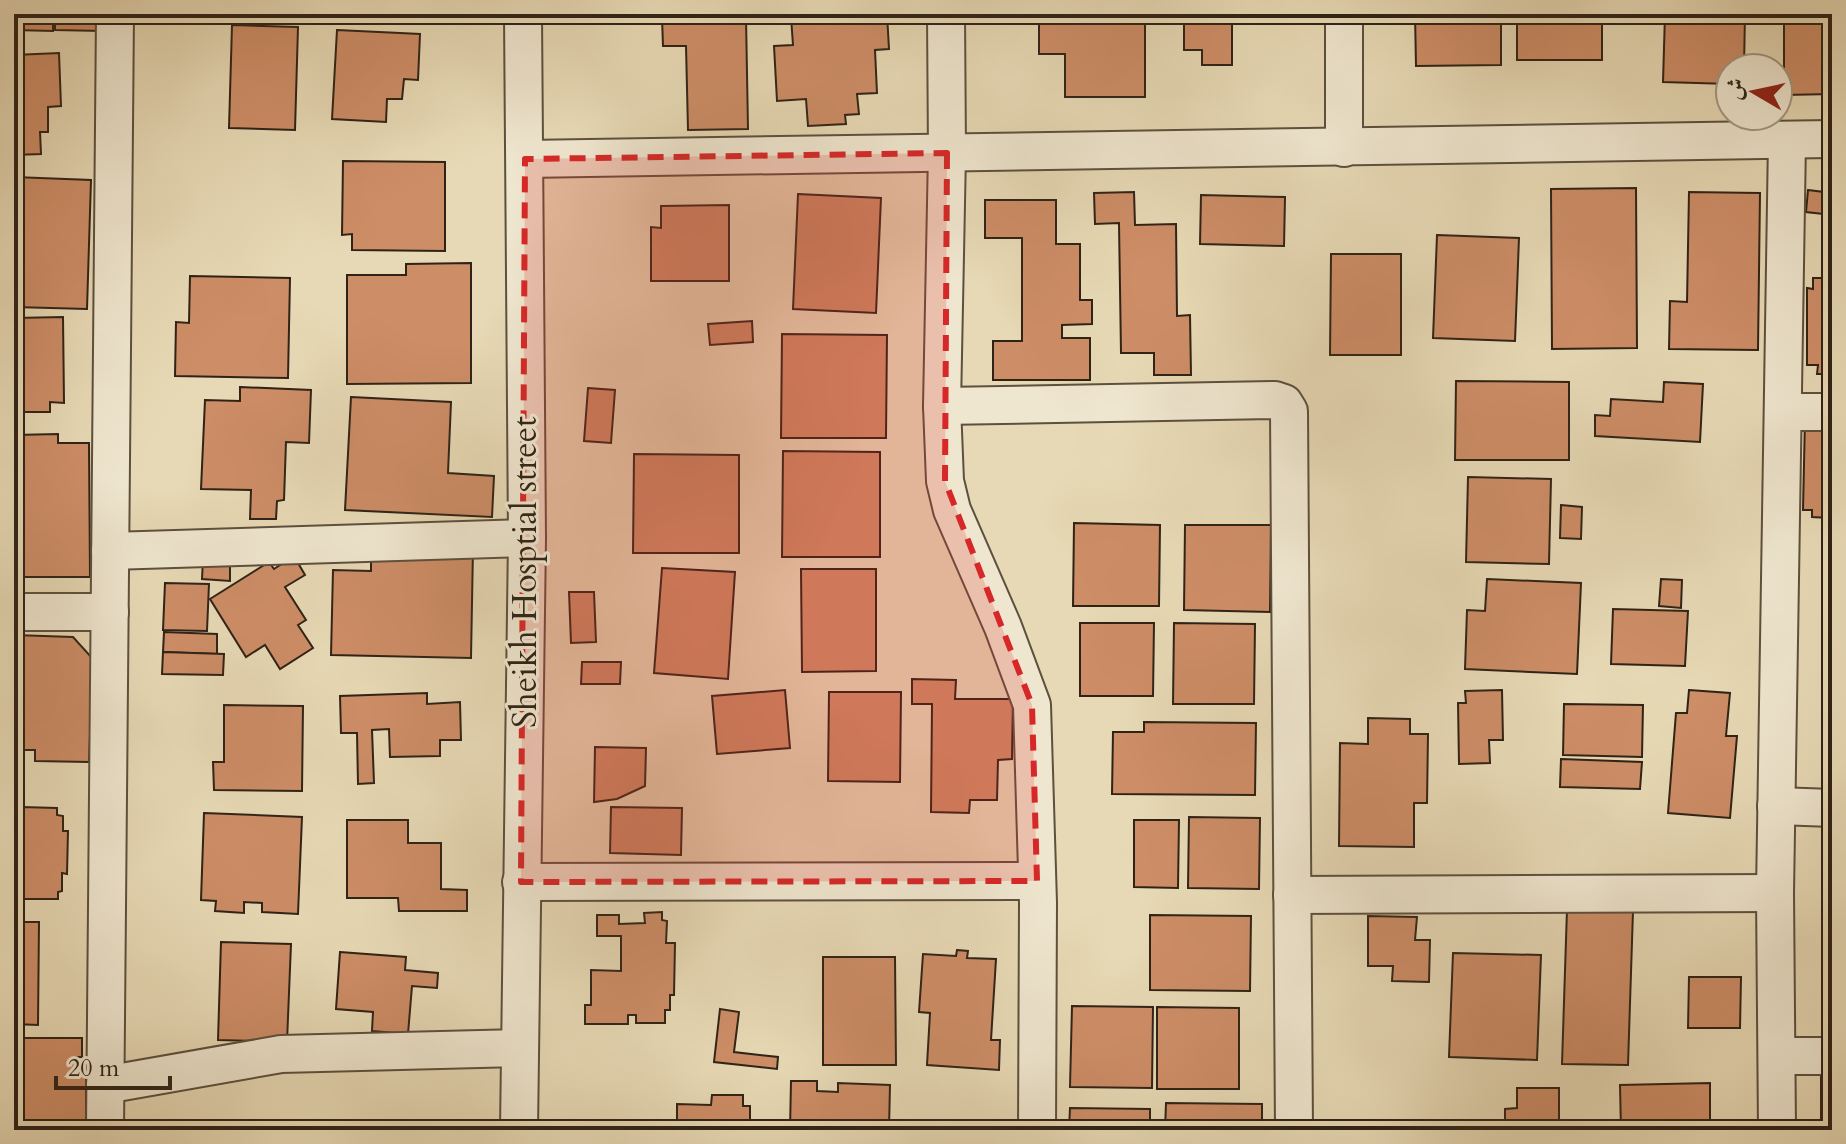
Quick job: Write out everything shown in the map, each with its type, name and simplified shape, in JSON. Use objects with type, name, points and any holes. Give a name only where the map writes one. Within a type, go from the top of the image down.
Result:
[{"type":"street","points":[[105,1130],[115,14]]},
{"type":"street","name":"Sheikh Hosptial street","points":[[519,1130],[527,538],[523,14]]},
{"type":"street","points":[[946,14],[947,153],[942,406],[945,481],[952,510],[1009,642],[1032,705],[1037,881],[1037,1130]]},
{"type":"street","points":[[1344,14],[1344,148]]},
{"type":"street","points":[[525,159],[1832,139]]},
{"type":"street","points":[[1777,1130],[1775,893],[1787,140]]},
{"type":"street","points":[[942,406],[1275,400],[1284,403],[1289,411],[1294,1130]]},
{"type":"street","points":[[1783,412],[1832,412]]},
{"type":"street","points":[[110,551],[527,538]]},
{"type":"street","points":[[14,612],[110,612]]},
{"type":"street","points":[[1776,806],[1832,808]]},
{"type":"street","points":[[521,882],[1037,881]]},
{"type":"street","points":[[1292,895],[1775,893]]},
{"type":"street","points":[[105,1085],[281,1054],[519,1048]]},
{"type":"street","points":[[1777,1056],[1832,1056]]},
{"type":"highlighted area","points":[[947,153],[945,481],[1032,705],[1037,881],[521,882],[525,159]]},
{"type":"building","points":[[14,14],[53,14],[53,31],[14,30]]},
{"type":"building","points":[[55,14],[102,14],[102,31],[55,30]]},
{"type":"building","points":[[887,14],[889,49],[875,50],[877,93],[857,94],[859,114],[845,115],[846,124],[808,126],[806,99],[777,101],[774,46],[793,45],[791,17]]},
{"type":"building","points":[[1039,14],[1145,14],[1145,97],[1065,97],[1065,54],[1039,54]]},
{"type":"building","points":[[1184,14],[1232,14],[1232,65],[1202,65],[1202,50],[1184,50]]},
{"type":"building","points":[[1415,14],[1501,14],[1501,65],[1416,66]]},
{"type":"building","points":[[1517,14],[1602,14],[1602,60],[1517,60]]},
{"type":"building","points":[[1665,14],[1745,14],[1744,52],[1714,52],[1714,84],[1663,82]]},
{"type":"building","points":[[1784,14],[1832,14],[1832,94],[1794,95],[1794,52],[1784,52]]},
{"type":"building","points":[[746,17],[748,129],[688,130],[686,46],[663,46],[662,18]]},
{"type":"building","points":[[232,25],[298,27],[295,130],[229,128]]},
{"type":"building","points":[[337,30],[420,34],[418,80],[404,79],[402,99],[387,99],[386,122],[332,119]]},
{"type":"building","points":[[59,53],[61,106],[48,107],[48,132],[40,132],[41,154],[14,155],[14,55]]},
{"type":"building","points":[[343,161],[445,162],[445,251],[352,250],[352,234],[342,235]]},
{"type":"building","points":[[14,177],[91,180],[87,309],[14,307]]},
{"type":"building","points":[[1636,188],[1637,348],[1552,349],[1551,189]]},
{"type":"building","points":[[1808,190],[1832,193],[1832,215],[1806,212]]},
{"type":"building","points":[[1134,192],[1135,225],[1176,224],[1177,316],[1190,315],[1191,375],[1154,375],[1154,353],[1121,353],[1119,223],[1095,224],[1094,193]]},
{"type":"building","points":[[1689,192],[1760,193],[1758,350],[1669,349],[1670,301],[1687,302]]},
{"type":"building","points":[[798,194],[881,198],[876,313],[793,309]]},
{"type":"building","points":[[1201,195],[1285,197],[1284,246],[1200,244]]},
{"type":"building","points":[[985,200],[1056,200],[1056,244],[1080,244],[1080,300],[1092,300],[1092,324],[1062,325],[1062,338],[1090,338],[1090,380],[993,380],[993,341],[1022,341],[1022,238],[985,238]]},
{"type":"building","points":[[729,205],[729,281],[651,281],[651,227],[661,228],[661,206]]},
{"type":"building","points":[[1830,229],[1832,374],[1817,374],[1818,365],[1807,365],[1807,288],[1813,289],[1813,278],[1830,278]]},
{"type":"building","points":[[1437,235],[1519,238],[1515,341],[1433,338]]},
{"type":"building","points":[[1331,254],[1401,254],[1401,355],[1330,355]]},
{"type":"building","points":[[471,263],[471,383],[347,384],[347,275],[406,275],[406,264]]},
{"type":"building","points":[[190,276],[290,278],[288,378],[175,376],[176,322],[189,323]]},
{"type":"building","points":[[63,317],[64,403],[50,402],[50,412],[14,412],[14,318]]},
{"type":"building","points":[[752,321],[753,342],[710,345],[708,324]]},
{"type":"building","points":[[782,334],[887,335],[886,438],[781,438]]},
{"type":"building","points":[[1456,381],[1569,382],[1569,460],[1455,460]]},
{"type":"building","points":[[1664,382],[1703,384],[1700,442],[1595,436],[1595,415],[1610,416],[1611,399],[1663,402]]},
{"type":"building","points":[[240,387],[311,390],[309,443],[286,442],[284,500],[277,501],[276,519],[250,519],[251,490],[201,489],[205,400],[240,401]]},
{"type":"building","points":[[588,388],[615,390],[611,443],[584,441]]},
{"type":"building","points":[[351,397],[451,402],[448,473],[494,476],[492,517],[345,510]]},
{"type":"building","points":[[1805,419],[1832,419],[1832,534],[1830,518],[1812,517],[1812,510],[1803,510]]},
{"type":"building","points":[[58,434],[58,443],[89,443],[90,577],[23,577],[22,560],[14,560],[14,435]]},
{"type":"building","points":[[783,451],[880,452],[880,557],[782,557]]},
{"type":"building","points":[[634,454],[739,455],[739,553],[633,553]]},
{"type":"building","points":[[1468,477],[1551,479],[1549,564],[1466,562]]},
{"type":"building","points":[[1561,505],[1582,507],[1581,539],[1560,538]]},
{"type":"building","points":[[1074,523],[1160,525],[1159,606],[1073,606]]},
{"type":"building","points":[[1185,525],[1271,525],[1270,612],[1184,610]]},
{"type":"building","points":[[371,546],[473,548],[471,658],[331,655],[333,570],[371,571]]},
{"type":"building","points":[[294,556],[305,575],[285,587],[306,620],[298,625],[313,648],[280,669],[265,645],[246,657],[210,599],[269,562],[274,569]]},
{"type":"building","points":[[203,558],[230,560],[230,581],[202,579]]},
{"type":"building","points":[[662,568],[735,572],[728,679],[654,673]]},
{"type":"building","points":[[801,569],[876,569],[876,671],[802,672]]},
{"type":"building","points":[[1487,579],[1581,583],[1577,674],[1465,669],[1467,610],[1485,611]]},
{"type":"building","points":[[1661,579],[1682,580],[1681,608],[1659,606]]},
{"type":"building","points":[[165,583],[209,584],[207,631],[163,630]]},
{"type":"building","points":[[569,592],[594,592],[596,642],[571,643]]},
{"type":"building","points":[[1613,609],[1688,611],[1685,666],[1611,664]]},
{"type":"building","points":[[1080,623],[1154,623],[1153,696],[1080,696]]},
{"type":"building","points":[[1174,623],[1255,624],[1254,704],[1173,704]]},
{"type":"building","points":[[1824,628],[1832,628],[1832,664],[1824,664]]},
{"type":"building","points":[[164,632],[217,634],[217,654],[163,652]]},
{"type":"building","points":[[14,635],[73,637],[93,659],[89,762],[35,761],[35,750],[14,750]]},
{"type":"building","points":[[163,652],[224,654],[223,675],[162,674]]},
{"type":"building","points":[[582,662],[621,662],[620,684],[581,684]]},
{"type":"building","points":[[912,679],[956,680],[955,699],[1013,699],[1012,759],[998,760],[997,800],[970,800],[969,813],[931,812],[932,704],[912,704]]},
{"type":"building","points":[[785,690],[790,748],[717,754],[712,696]]},
{"type":"building","points":[[1502,690],[1503,740],[1489,740],[1490,763],[1459,764],[1458,703],[1466,703],[1465,691]]},
{"type":"building","points":[[1689,690],[1730,693],[1726,736],[1737,736],[1730,818],[1668,813],[1676,713],[1687,713]]},
{"type":"building","points":[[829,692],[901,692],[900,782],[828,781]]},
{"type":"building","points":[[427,693],[427,704],[460,702],[461,740],[440,740],[440,756],[390,757],[389,729],[372,730],[374,783],[358,784],[357,733],[341,733],[340,696]]},
{"type":"building","points":[[1564,704],[1643,705],[1642,757],[1563,755]]},
{"type":"building","points":[[224,705],[303,706],[302,791],[214,790],[213,762],[224,762]]},
{"type":"building","points":[[1368,718],[1410,719],[1410,734],[1428,734],[1427,803],[1414,803],[1414,847],[1339,846],[1340,743],[1368,744]]},
{"type":"building","points":[[1144,722],[1256,723],[1255,795],[1112,794],[1113,732],[1144,732]]},
{"type":"building","points":[[595,747],[646,748],[645,786],[617,799],[594,802]]},
{"type":"building","points":[[1561,759],[1642,762],[1640,789],[1560,787]]},
{"type":"building","points":[[21,807],[57,808],[57,815],[63,816],[63,831],[68,831],[67,874],[62,873],[62,891],[58,892],[58,899],[20,899],[20,904],[14,904],[14,830],[20,830]]},
{"type":"building","points":[[611,807],[682,808],[681,855],[610,853]]},
{"type":"building","points":[[204,813],[302,817],[298,914],[262,912],[262,903],[244,902],[244,913],[215,911],[216,901],[201,900]]},
{"type":"building","points":[[1189,817],[1260,818],[1259,889],[1188,888]]},
{"type":"building","points":[[347,820],[408,820],[408,843],[441,843],[441,889],[467,890],[467,911],[399,911],[398,898],[347,898]]},
{"type":"building","points":[[1134,820],[1179,820],[1178,888],[1134,887]]},
{"type":"building","points":[[1567,909],[1633,911],[1628,1065],[1562,1064]]},
{"type":"building","points":[[662,912],[662,920],[667,921],[666,943],[675,943],[674,995],[670,995],[670,1010],[665,1010],[665,1023],[636,1023],[636,1015],[628,1015],[628,1024],[585,1024],[585,1005],[591,1005],[591,970],[621,971],[621,936],[597,936],[597,915],[619,915],[619,924],[645,923],[644,913]]},
{"type":"building","points":[[1150,915],[1251,916],[1250,991],[1150,990]]},
{"type":"building","points":[[1368,916],[1417,917],[1415,940],[1430,940],[1429,982],[1392,981],[1393,966],[1368,966]]},
{"type":"building","points":[[14,922],[39,922],[38,1025],[14,1024]]},
{"type":"building","points":[[221,942],[291,944],[287,1042],[218,1040]]},
{"type":"building","points":[[957,950],[968,951],[967,958],[996,959],[991,1040],[1000,1040],[999,1070],[927,1065],[930,1013],[919,1012],[923,954],[956,956]]},
{"type":"building","points":[[340,952],[406,957],[405,970],[438,973],[437,988],[412,986],[408,1034],[372,1031],[373,1012],[336,1009]]},
{"type":"building","points":[[1453,953],[1541,955],[1537,1060],[1449,1057]]},
{"type":"building","points":[[823,957],[895,957],[896,1065],[823,1065]]},
{"type":"building","points":[[1828,958],[1832,958],[1832,992],[1826,992]]},
{"type":"building","points":[[1689,977],[1741,977],[1740,1028],[1688,1028]]},
{"type":"building","points":[[1072,1006],[1153,1007],[1152,1088],[1070,1087]]},
{"type":"building","points":[[1157,1007],[1239,1008],[1239,1089],[1157,1089]]},
{"type":"building","points":[[720,1009],[739,1012],[734,1052],[778,1057],[777,1069],[714,1062]]},
{"type":"building","points":[[14,1038],[82,1038],[82,1057],[76,1057],[76,1070],[86,1070],[86,1130],[14,1130]]},
{"type":"building","points":[[1821,1073],[1832,1073],[1832,1130],[1821,1130]]},
{"type":"building","points":[[791,1081],[817,1081],[817,1091],[838,1092],[838,1083],[890,1085],[889,1129],[790,1130]]},
{"type":"building","points":[[1710,1083],[1710,1130],[1621,1130],[1620,1085]]},
{"type":"building","points":[[1517,1088],[1559,1088],[1559,1130],[1490,1130],[1490,1126],[1505,1125],[1505,1109],[1517,1108]]},
{"type":"building","points":[[712,1095],[743,1095],[743,1106],[750,1106],[750,1121],[742,1121],[742,1130],[677,1130],[677,1104],[711,1105]]},
{"type":"building","points":[[1166,1103],[1262,1104],[1262,1130],[1165,1130]]},
{"type":"building","points":[[1070,1108],[1150,1109],[1150,1130],[1069,1130]]}]
